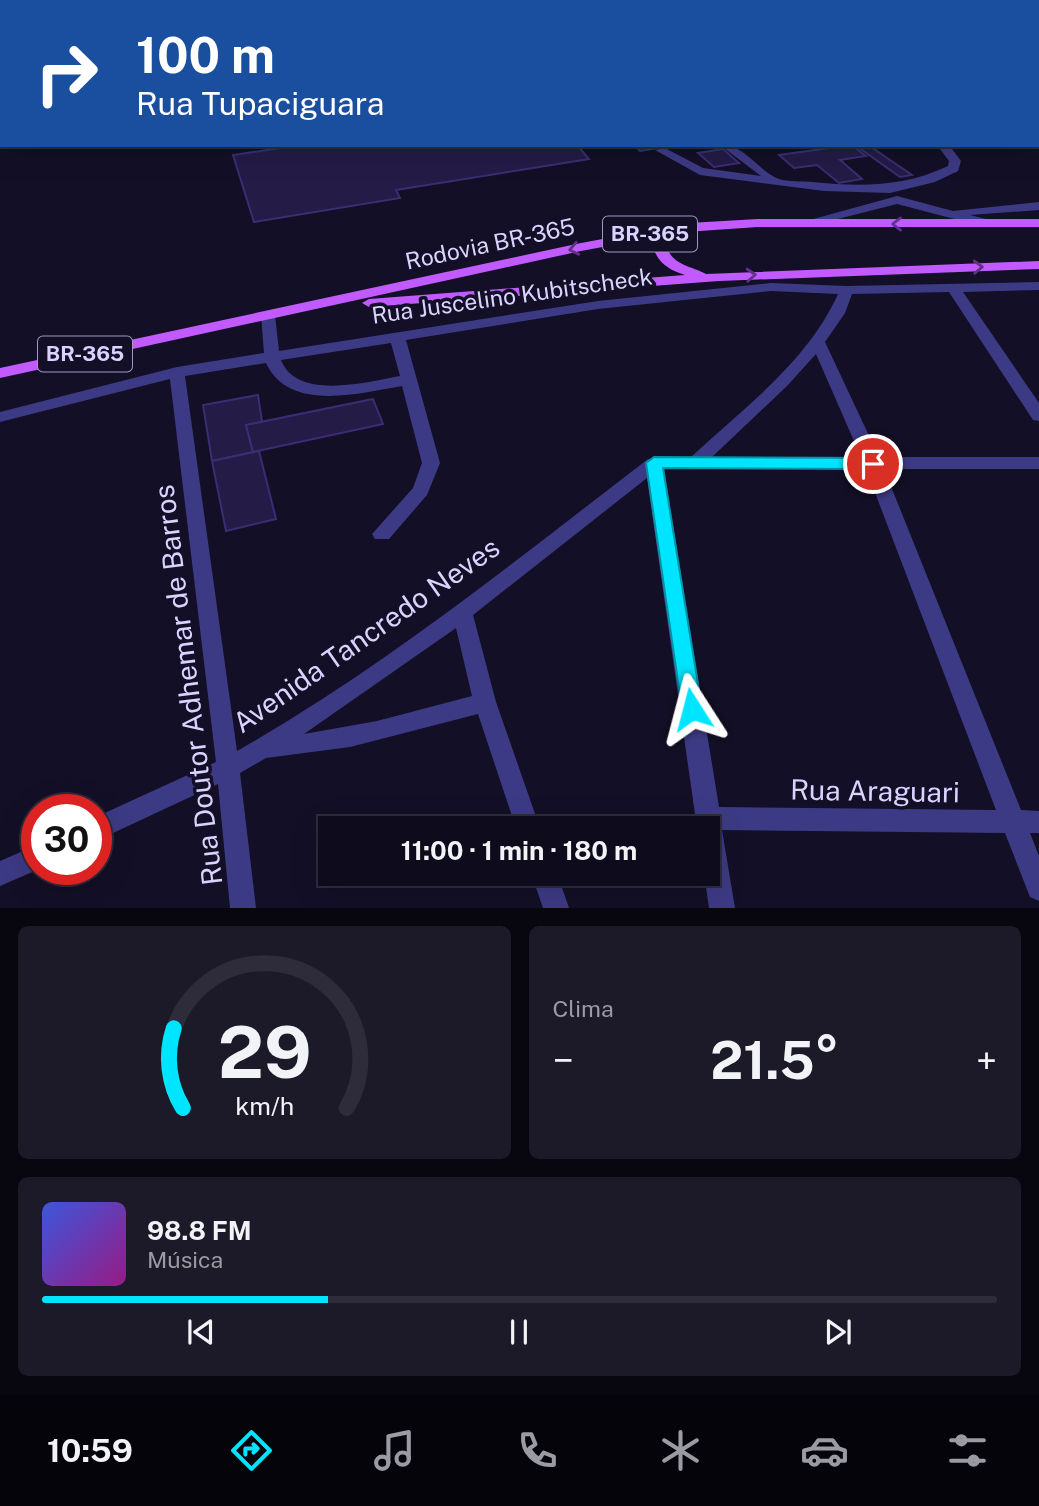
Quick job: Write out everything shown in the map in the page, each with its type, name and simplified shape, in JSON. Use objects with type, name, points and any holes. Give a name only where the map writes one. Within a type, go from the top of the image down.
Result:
[{"type":"main road","name":"Rodovia BR-365","points":[[0,373],[689,227],[806,223],[1039,223]]},
{"type":"main road","name":"BR-365","points":[[689,227],[664,241],[660,247],[662,255],[680,269],[719,277]]},
{"type":"main road","name":"BR-365","points":[[268,315],[434,296],[719,277],[1039,265]]},
{"type":"street","points":[[729,147],[776,182]]},
{"type":"street","points":[[806,223],[894,195],[954,168],[953,155],[945,147]]},
{"type":"street","points":[[661,150],[700,171],[743,180],[894,195],[938,213],[988,224]]},
{"type":"street","points":[[938,213],[1039,206]]},
{"type":"street","name":"Rua Juscelino Kubitscheck","points":[[0,417],[177,372],[598,305],[771,287],[848,290],[1039,286]]},
{"type":"street","points":[[954,289],[1039,416]]},
{"type":"street","points":[[695,463],[817,342],[836,318],[848,290]]},
{"type":"street","points":[[268,315],[272,356],[281,376],[291,383],[313,389],[409,380]]},
{"type":"street","points":[[382,534],[421,491],[430,463],[397,335]]},
{"type":"street","points":[[817,342],[873,464],[1039,888]]},
{"type":"street","name":"Rua Doutor Adhemar de Barros","points":[[177,372],[228,768],[243,908]]},
{"type":"street","points":[[709,816],[654,463],[1039,463]]},
{"type":"street","name":"Avenida Tancredo Neves","points":[[112,822],[228,768],[346,695],[462,612],[654,463]]},
{"type":"street","points":[[462,612],[485,702],[524,816]]},
{"type":"street","points":[[263,748],[315,745],[360,736],[485,702]]},
{"type":"street","name":"Rua Araguari","points":[[720,818],[1039,822]]},
{"type":"street","points":[[0,874],[21,864]]},
{"type":"street","points":[[548,886],[556,908]]},
{"type":"street","points":[[719,886],[722,908]]},
{"type":"building","points":[[287,147],[579,147],[589,159],[396,190],[400,198],[254,222],[233,155]]},
{"type":"building","points":[[636,147],[664,147],[640,151]]},
{"type":"building","points":[[854,147],[866,156],[840,160],[862,179],[839,183],[817,165],[794,168],[779,155]]},
{"type":"building","points":[[858,147],[871,147],[912,175],[900,177]]},
{"type":"building","points":[[723,149],[739,163],[714,167],[698,153]]},
{"type":"building","points":[[258,395],[262,422],[246,425],[253,452],[212,461],[203,405]]},
{"type":"building","points":[[373,399],[383,424],[253,452],[246,425]]},
{"type":"building","points":[[259,451],[276,519],[226,531],[212,461]]},
{"type":"route","points":[[692,709],[654,463],[873,464]]}]
